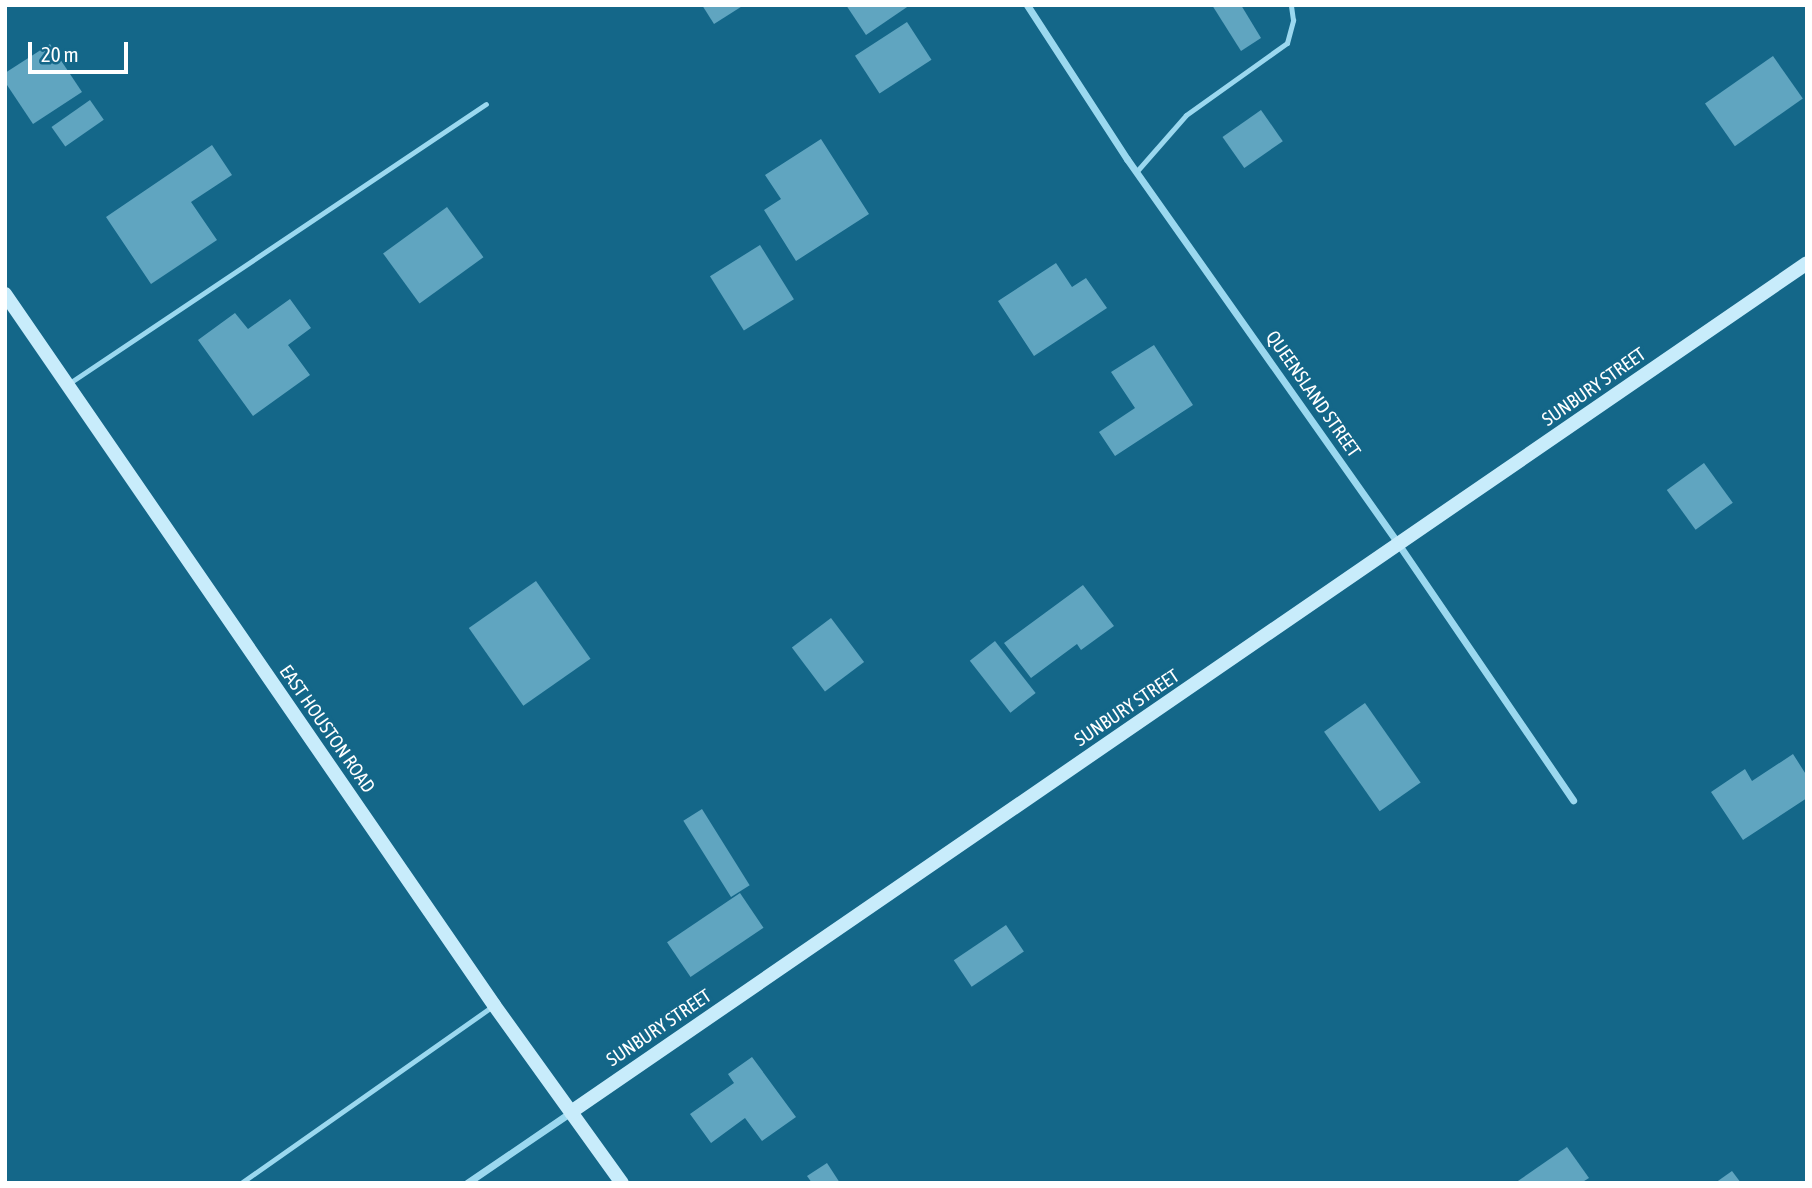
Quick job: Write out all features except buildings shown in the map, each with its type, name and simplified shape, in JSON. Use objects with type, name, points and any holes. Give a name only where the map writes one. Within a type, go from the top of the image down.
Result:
[{"type":"street","name":"QUEENSLAND STREET","points":[[1027,5],[1136,172],[1399,545],[1573,800]]},
{"type":"street","name":"SUNBURY STREET","points":[[467,1183],[1807,263]]},
{"type":"street","name":"EAST HOUSTON ROAD","points":[[5,294],[494,1005],[622,1183]]},
{"type":"lane","points":[[1136,172],[1186,115],[1287,43],[1293,20],[1291,5]]},
{"type":"lane","points":[[68,384],[486,104]]},
{"type":"lane","points":[[241,1183],[494,1005]]}]
